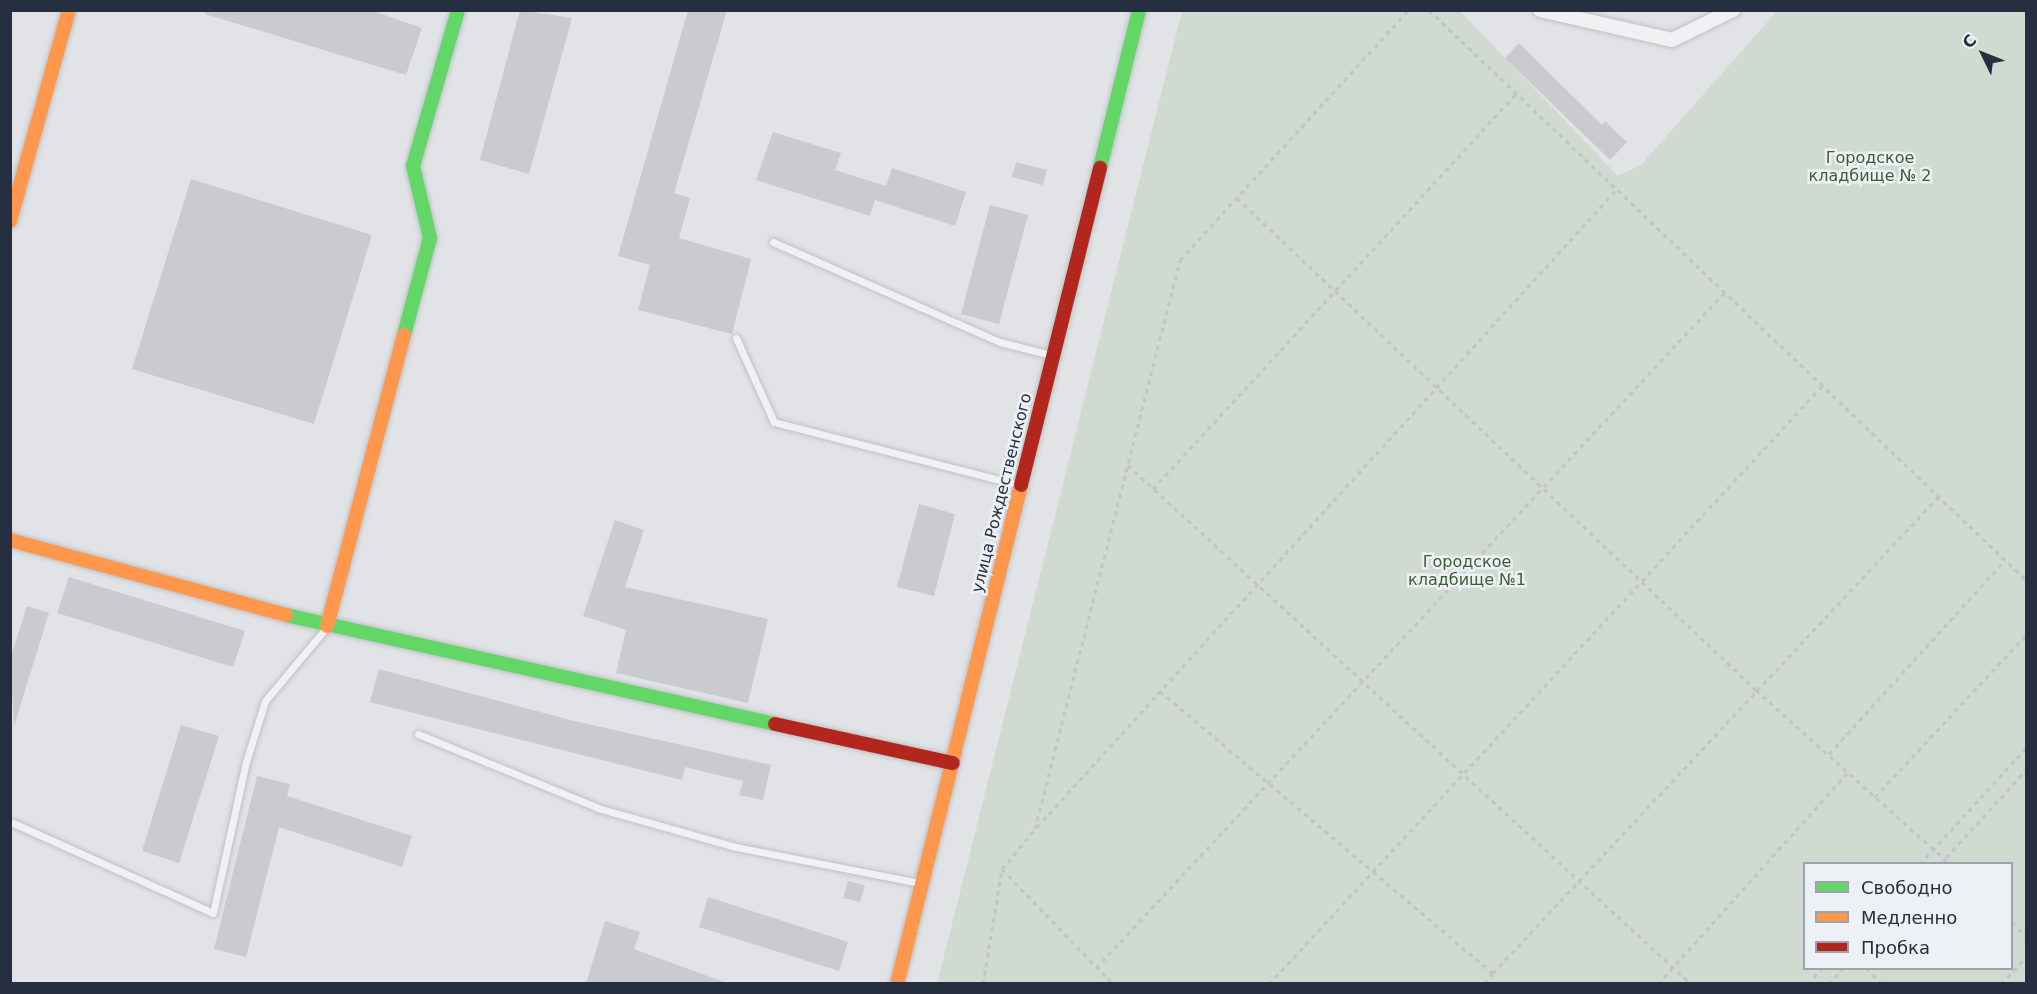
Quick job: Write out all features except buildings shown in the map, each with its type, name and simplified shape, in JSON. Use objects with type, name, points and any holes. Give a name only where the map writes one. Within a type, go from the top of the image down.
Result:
[{"type":"street","points":[[10,221],[69,10]]},
{"type":"street","points":[[327,626],[430,238],[413,166],[458,10]]},
{"type":"street","name":"улица Рождественского","points":[[897,984],[1139,10]]},
{"type":"street","points":[[1540,10],[1672,40],[1733,10]]},
{"type":"street","points":[[10,540],[327,626],[953,763]]},
{"type":"lane","points":[[773,242],[1000,342],[1054,355]]},
{"type":"lane","points":[[736,338],[774,422],[1021,486]]},
{"type":"lane","points":[[13,823],[213,913],[246,762],[265,701],[327,626]]},
{"type":"lane","points":[[418,734],[598,808],[736,847],[922,884]]},
{"type":"path","points":[[1035,829],[1180,260],[1408,10]]},
{"type":"path","points":[[1429,10],[1940,494],[2026,580]]},
{"type":"path","points":[[1154,489],[1337,293],[1516,94]]},
{"type":"path","points":[[983,984],[1002,869],[1035,829],[1617,189]]},
{"type":"path","points":[[1237,198],[1756,690],[1948,862]]},
{"type":"path","points":[[1096,968],[1271,785],[1726,291]]},
{"type":"path","points":[[1269,984],[1371,870],[1463,774],[1640,580],[1824,384]]},
{"type":"path","points":[[1128,465],[1691,984]]},
{"type":"path","points":[[1483,984],[1940,494]]},
{"type":"path","points":[[1828,754],[2005,560]]},
{"type":"path","points":[[1875,796],[2026,635]]},
{"type":"path","points":[[1160,691],[1492,973]]},
{"type":"path","points":[[1922,862],[2026,748]]},
{"type":"path","points":[[1942,862],[2026,770]]},
{"type":"path","points":[[1658,984],[1848,772]]},
{"type":"path","points":[[1002,869],[1113,984]]},
{"type":"path","points":[[2013,923],[2026,936]]},
{"type":"path","points":[[2001,984],[2026,957]]},
{"type":"path","points":[[1808,984],[1821,970]]},
{"type":"path","points":[[1829,984],[1842,970]]},
{"type":"path","points":[[1867,970],[1882,984]]},
{"type":"green space","name":"Городское кладбище №1","points":[[1182,11],[1460,11],[1618,176],[1641,165],[1777,11],[2026,11],[2026,983],[937,984]]},
{"type":"traffic: fast","points":[[404,335],[430,238],[413,166],[458,10]]},
{"type":"traffic: fast","points":[[1100,168],[1139,10]]},
{"type":"traffic: fast","points":[[286,615],[775,724]]},
{"type":"traffic: slow","points":[[10,221],[69,10]]},
{"type":"traffic: slow","points":[[327,626],[404,335]]},
{"type":"traffic: slow","points":[[897,984],[1021,485]]},
{"type":"traffic: slow","points":[[10,540],[286,615]]},
{"type":"traffic: jam","points":[[1021,485],[1100,168]]},
{"type":"traffic: jam","points":[[775,724],[953,763]]},
{"type":"park label","name":"Городское кладбище № 2","points":[[1870,167]]}]
